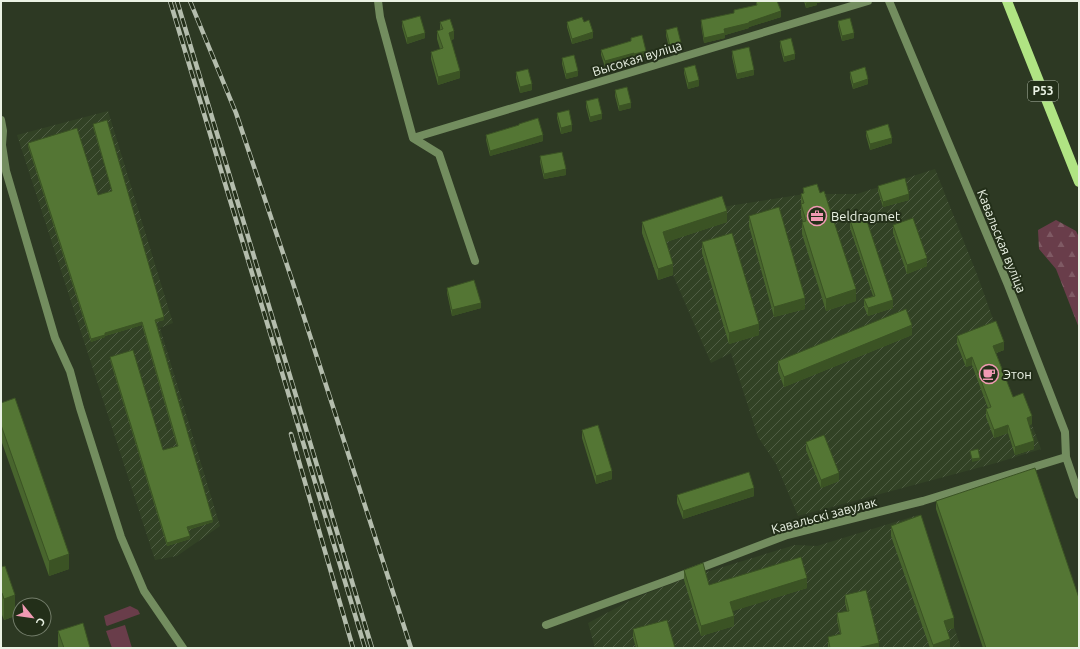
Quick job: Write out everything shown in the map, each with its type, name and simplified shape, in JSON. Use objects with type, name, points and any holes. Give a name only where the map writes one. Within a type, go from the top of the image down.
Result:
[{"type":"main road","name":"Р53","points":[[1007,1],[1079,182]]},
{"type":"street","points":[[378,1],[380,17],[413,138],[439,154],[475,261]]},
{"type":"street","name":"Высокая вуліца","points":[[413,138],[868,1]]},
{"type":"street","name":"Кавальская вуліца","points":[[889,1],[1008,285],[1065,432],[1066,457],[1079,495]]},
{"type":"street","points":[[1,120],[4,131],[2,145],[6,171],[55,338],[70,371],[80,408],[121,537],[144,591],[183,648]]},
{"type":"street","name":"Кавальскі завулак","points":[[546,625],[787,535],[923,501],[1066,457]]},
{"type":"shaded area","points":[[108,111],[173,323],[160,328],[220,526],[177,556],[155,560],[17,135]]},
{"type":"shaded area","points":[[935,169],[978,277],[1004,350],[994,354],[1012,405],[1023,401],[1041,449],[996,463],[798,516],[776,464],[758,437],[731,353],[711,363],[673,275],[658,280],[642,233],[722,207],[805,194],[857,194]]},
{"type":"shaded area","points":[[918,515],[961,648],[595,648],[588,623],[635,598],[684,579],[795,545],[817,546]]},
{"type":"green space","points":[[1056,220],[1076,231],[1079,237],[1079,328],[1056,269],[1039,249],[1038,230]]},
{"type":"green space","points":[[130,606],[138,610],[140,614],[107,626],[106,625],[104,616]]},
{"type":"green space","points":[[125,625],[132,648],[112,648],[106,631]]},
{"type":"building","points":[[756,1],[777,1],[781,11],[749,23],[724,29],[725,33],[704,38],[701,20],[734,13],[734,10],[757,5]]},
{"type":"building","points":[[420,16],[425,33],[407,38],[402,21]]},
{"type":"building","points":[[582,17],[584,22],[589,20],[593,32],[572,39],[567,22]]},
{"type":"building","points":[[850,18],[854,33],[842,36],[838,21]]},
{"type":"building","points":[[450,19],[454,31],[449,33],[460,71],[438,77],[431,52],[443,48],[437,31],[443,29],[440,22]]},
{"type":"building","points":[[677,27],[681,43],[670,46],[666,30]]},
{"type":"building","points":[[642,35],[646,51],[605,61],[601,50],[631,41],[631,38]]},
{"type":"building","points":[[791,38],[795,54],[784,57],[780,41]]},
{"type":"building","points":[[749,47],[754,70],[737,74],[732,51]]},
{"type":"building","points":[[574,55],[578,71],[566,74],[562,58]]},
{"type":"building","points":[[695,65],[699,80],[688,83],[684,68]]},
{"type":"building","points":[[865,67],[868,79],[853,84],[850,72]]},
{"type":"building","points":[[528,69],[532,84],[520,87],[516,72]]},
{"type":"building","points":[[627,87],[631,103],[619,106],[615,90]]},
{"type":"building","points":[[598,98],[602,114],[590,117],[586,101]]},
{"type":"building","points":[[569,110],[572,125],[561,128],[557,113]]},
{"type":"building","points":[[538,118],[543,135],[490,151],[486,135]]},
{"type":"building","points":[[107,120],[164,317],[155,320],[213,520],[187,527],[190,536],[167,543],[110,357],[133,350],[163,450],[178,446],[142,322],[105,333],[105,335],[91,339],[28,143],[77,128],[98,195],[112,191],[93,124]]},
{"type":"building","points":[[888,124],[892,138],[870,144],[866,131]]},
{"type":"building","points":[[562,152],[566,169],[544,174],[540,156]]},
{"type":"building","points":[[905,178],[909,194],[883,202],[878,186]]},
{"type":"building","points":[[817,184],[820,193],[824,191],[856,289],[826,299],[802,222],[806,221],[801,204],[804,203],[801,194],[804,193],[803,188]]},
{"type":"building","points":[[722,196],[727,211],[663,232],[673,264],[658,269],[642,222]]},
{"type":"building","points":[[779,207],[805,298],[774,307],[749,216]]},
{"type":"building","points":[[865,215],[893,300],[868,308],[864,299],[875,296],[850,220]]},
{"type":"building","points":[[913,218],[927,258],[907,265],[893,225]]},
{"type":"building","points":[[732,233],[759,324],[729,333],[702,242]]},
{"type":"building","points":[[474,280],[481,303],[452,310],[447,288]]},
{"type":"building","points":[[906,309],[912,325],[784,377],[778,361]]},
{"type":"building","points":[[996,321],[1004,342],[993,346],[1013,397],[1023,393],[1032,416],[1027,418],[1034,441],[1015,447],[1008,425],[994,430],[986,409],[991,407],[972,357],[966,360],[957,336]]},
{"type":"building","points":[[15,398],[69,554],[49,561],[1,425],[1,403]]},
{"type":"building","points":[[598,425],[612,471],[596,476],[582,430]]},
{"type":"building","points":[[824,435],[839,473],[821,480],[806,442]]},
{"type":"building","points":[[978,449],[980,458],[972,459],[970,451]]},
{"type":"building","points":[[1035,468],[1079,598],[1079,648],[986,648],[936,501]]},
{"type":"building","points":[[749,472],[754,488],[683,511],[677,495]]},
{"type":"building","points":[[921,515],[954,618],[944,621],[950,639],[933,645],[891,526]]},
{"type":"building","points":[[801,557],[807,578],[730,602],[734,616],[701,626],[684,570],[703,563],[709,585]]},
{"type":"building","points":[[5,566],[15,595],[4,599],[2,593],[1,594],[1,567]]},
{"type":"building","points":[[866,590],[879,643],[857,648],[830,648],[828,637],[841,634],[837,613],[849,611],[845,595]]},
{"type":"building","points":[[667,620],[675,648],[638,648],[633,629]]},
{"type":"building","points":[[83,623],[90,648],[64,648],[58,631]]},
{"type":"railway","points":[[170,1],[365,648]]},
{"type":"railway","points":[[177,1],[372,648]]},
{"type":"railway","points":[[190,1],[236,113],[292,280],[411,648]]},
{"type":"railway","points":[[291,434],[353,648]]},
{"type":"place","name":"Beldragmet","points":[[817,216]]},
{"type":"place","name":"Этон","points":[[989,374]]}]
